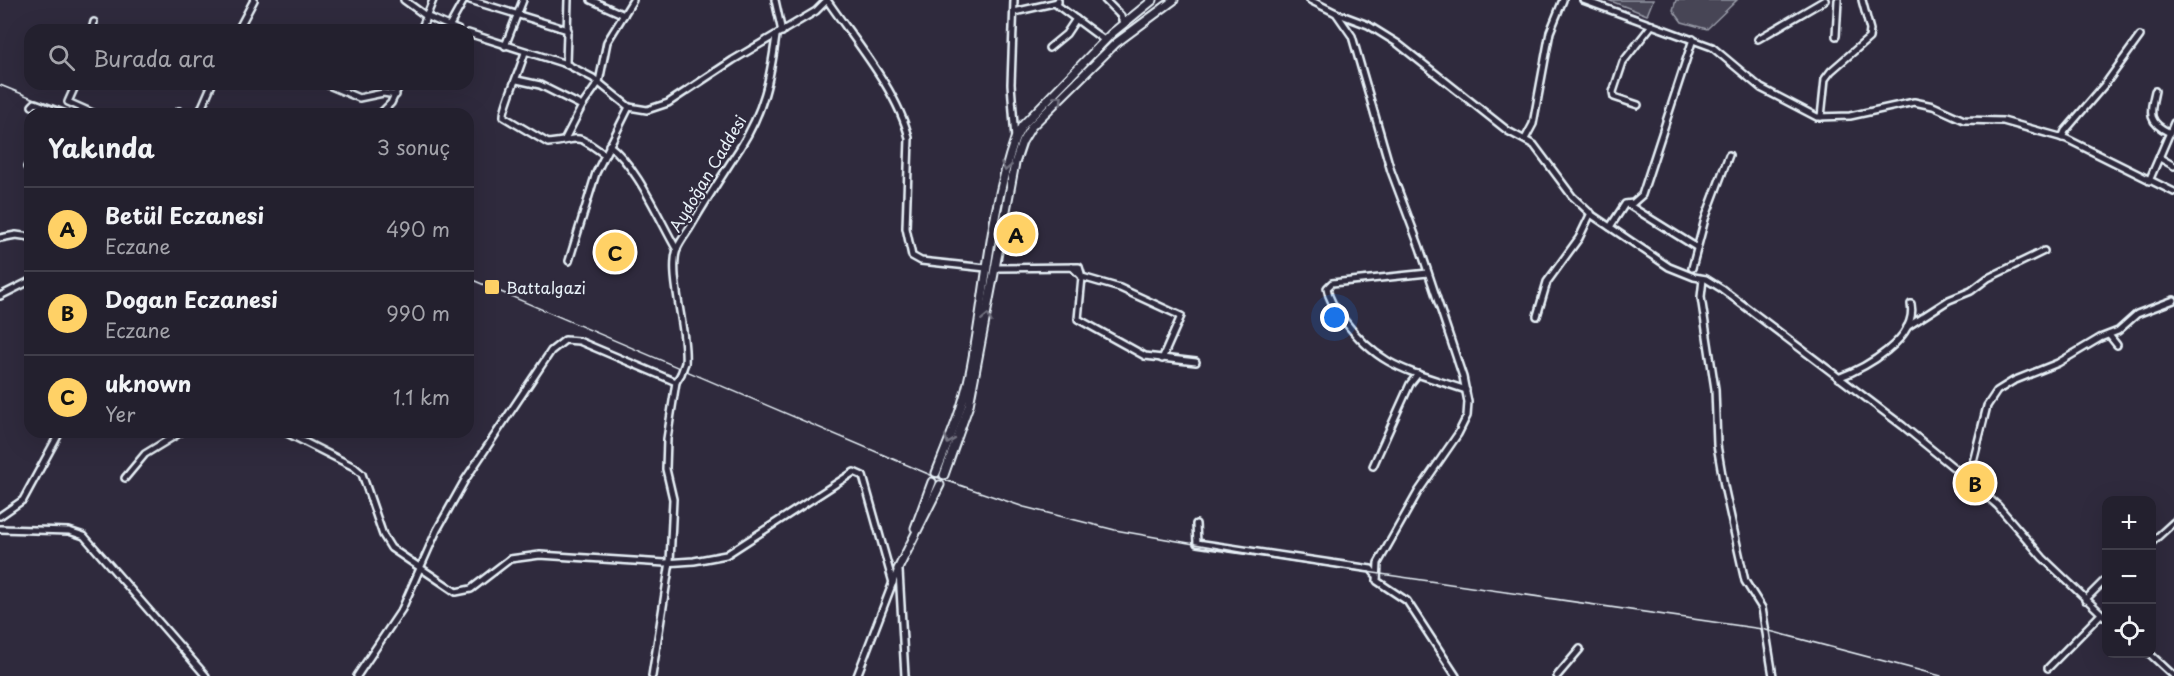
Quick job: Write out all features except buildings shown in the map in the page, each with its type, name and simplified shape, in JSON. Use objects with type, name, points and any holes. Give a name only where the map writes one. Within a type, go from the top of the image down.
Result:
[{"type":"main road","points":[[1153,0],[1104,40],[1028,120],[1018,140],[986,268],[970,372],[961,411],[940,474],[969,405],[1018,140],[1116,43],[1174,0]]},
{"type":"main road","points":[[898,569],[936,484]]},
{"type":"street","points":[[241,24],[254,0]]},
{"type":"street","points":[[404,0],[426,16],[443,24]]},
{"type":"street","points":[[423,24],[433,0]]},
{"type":"street","points":[[451,24],[464,0]]},
{"type":"street","points":[[470,0],[568,30]]},
{"type":"street","points":[[505,46],[523,0]]},
{"type":"street","points":[[566,64],[568,0]]},
{"type":"street","points":[[591,0],[600,2],[624,15]]},
{"type":"street","points":[[565,139],[582,106],[598,82],[607,42],[633,0]]},
{"type":"street","points":[[775,0],[782,32]]},
{"type":"street","points":[[474,35],[566,64],[598,82],[629,107],[647,110],[668,103],[816,11],[827,0],[879,78],[906,124],[909,138],[906,228],[912,256],[921,261],[986,268]]},
{"type":"street","points":[[1014,0],[1011,84],[1018,140]]},
{"type":"street","points":[[1105,0],[1121,16],[1123,24]]},
{"type":"street","points":[[1310,0],[1368,25],[1397,43],[1500,125],[1534,145],[1572,196],[1591,213],[1669,267],[1703,279],[1722,290],[1904,426],[1998,506],[2026,540],[2102,614]]},
{"type":"street","points":[[1525,139],[1533,124],[1550,32],[1563,0]]},
{"type":"street","points":[[1583,0],[1712,47],[1761,88],[1780,100],[1821,117],[1850,116],[1914,102],[1933,106],[1964,120],[2003,121],[2062,138],[2174,192]]},
{"type":"street","points":[[1758,39],[1825,0]]},
{"type":"street","points":[[1836,36],[1838,0]]},
{"type":"street","points":[[1821,117],[1825,79],[1869,38],[1870,30],[1862,0]]},
{"type":"street","points":[[1014,12],[1058,1],[1057,5],[1104,40]]},
{"type":"street","points":[[1336,13],[1352,36],[1391,171],[1428,273],[1466,390],[1467,416],[1458,434],[1418,492],[1378,563],[1375,574]]},
{"type":"street","points":[[1048,48],[1066,33],[1076,19]]},
{"type":"street","points":[[1638,105],[1614,97],[1612,92],[1623,62],[1652,25]]},
{"type":"street","name":"Aydoğan Caddesi","points":[[676,382],[685,363],[687,347],[676,280],[677,250],[740,147],[761,106],[769,87],[776,36]]},
{"type":"street","points":[[2062,138],[2065,130],[2106,83],[2140,36]]},
{"type":"street","points":[[1610,227],[1627,204],[1633,203],[1642,195],[1693,39]]},
{"type":"street","points":[[525,52],[517,80],[503,110],[504,117],[548,143],[565,139],[583,139],[604,154]]},
{"type":"street","points":[[517,80],[540,85],[582,106]]},
{"type":"street","points":[[73,90],[68,102],[82,108]]},
{"type":"street","points":[[202,108],[209,90]]},
{"type":"street","points":[[339,90],[359,99],[383,93],[396,96]]},
{"type":"street","points":[[386,108],[398,90]]},
{"type":"street","points":[[2155,91],[2150,114],[2157,126],[2170,133]]},
{"type":"street","points":[[32,106],[35,103],[50,108]]},
{"type":"street","points":[[569,261],[580,216],[604,154],[629,107]]},
{"type":"street","points":[[2149,181],[2174,123]]},
{"type":"street","points":[[609,146],[618,152],[677,250]]},
{"type":"street","points":[[1692,268],[1696,247],[1730,155]]},
{"type":"street","points":[[2160,158],[2174,166]]},
{"type":"street","points":[[1627,204],[1696,247]]},
{"type":"street","points":[[1537,316],[1547,282],[1579,238],[1591,213]]},
{"type":"street","points":[[0,238],[24,236]]},
{"type":"street","points":[[1839,378],[1862,369],[1880,358],[1907,327],[1949,300],[2044,251]]},
{"type":"street","points":[[996,268],[1079,267],[1082,277],[1078,319],[1145,356],[1196,362]]},
{"type":"street","points":[[1428,273],[1332,284],[1328,288],[1329,299],[1359,340],[1388,364],[1466,390]]},
{"type":"street","points":[[1082,277],[1120,288],[1181,316],[1162,359]]},
{"type":"street","points":[[1703,279],[1701,297],[1715,389],[1718,445],[1724,486],[1745,581],[1762,608],[1773,676]]},
{"type":"street","points":[[0,296],[24,284]]},
{"type":"street","points":[[1964,476],[1972,466],[1987,406],[1997,391],[2013,381],[2058,363],[2118,331],[2137,314],[2174,300]]},
{"type":"street","points":[[1907,327],[1912,316],[1911,304]]},
{"type":"street","points":[[2109,335],[2117,345]]},
{"type":"street","points":[[357,676],[402,609],[437,530],[494,434],[551,351],[565,340],[596,348],[676,382],[666,459],[673,499],[670,562],[652,676]]},
{"type":"street","points":[[1373,466],[1410,384],[1418,374]]},
{"type":"street","points":[[0,516],[23,500],[57,438]]},
{"type":"street","points":[[125,478],[145,454],[171,438]]},
{"type":"street","points":[[297,438],[354,467],[362,474],[383,535],[391,548],[456,592],[471,589],[510,559],[540,555],[670,562],[694,561],[726,555],[854,472],[862,476],[893,583]]},
{"type":"street","points":[[2156,538],[2174,522]]},
{"type":"street","points":[[1196,524],[1197,543],[1371,569],[1377,580],[1407,601],[1456,676]]},
{"type":"street","points":[[0,529],[69,531],[84,536],[206,676]]},
{"type":"street","points":[[857,676],[898,569]]},
{"type":"street","points":[[898,569],[905,676]]},
{"type":"street","points":[[2085,600],[2102,583]]},
{"type":"street","points":[[2048,668],[2102,618]]},
{"type":"street","points":[[1557,676],[1580,649]]},
{"type":"street","points":[[2154,658],[2174,676]]},
{"type":"shaded area","points":[[1608,0],[1653,0],[1647,15]]},
{"type":"shaded area","points":[[1676,0],[1737,0],[1707,29],[1682,22],[1673,10]]},
{"type":"railway","points":[[0,85],[57,108]]},
{"type":"railway","points":[[474,281],[933,476],[1024,507],[1115,530],[1291,561],[1762,629],[1941,676]]},
{"type":"place","name":"Betül Eczanesi","points":[[1016,234]]},
{"type":"place","name":"uknown","points":[[615,252]]},
{"type":"place","name":"Battalgazi","points":[[492,287]]},
{"type":"place","name":"Dogan Eczanesi","points":[[1975,483]]}]
